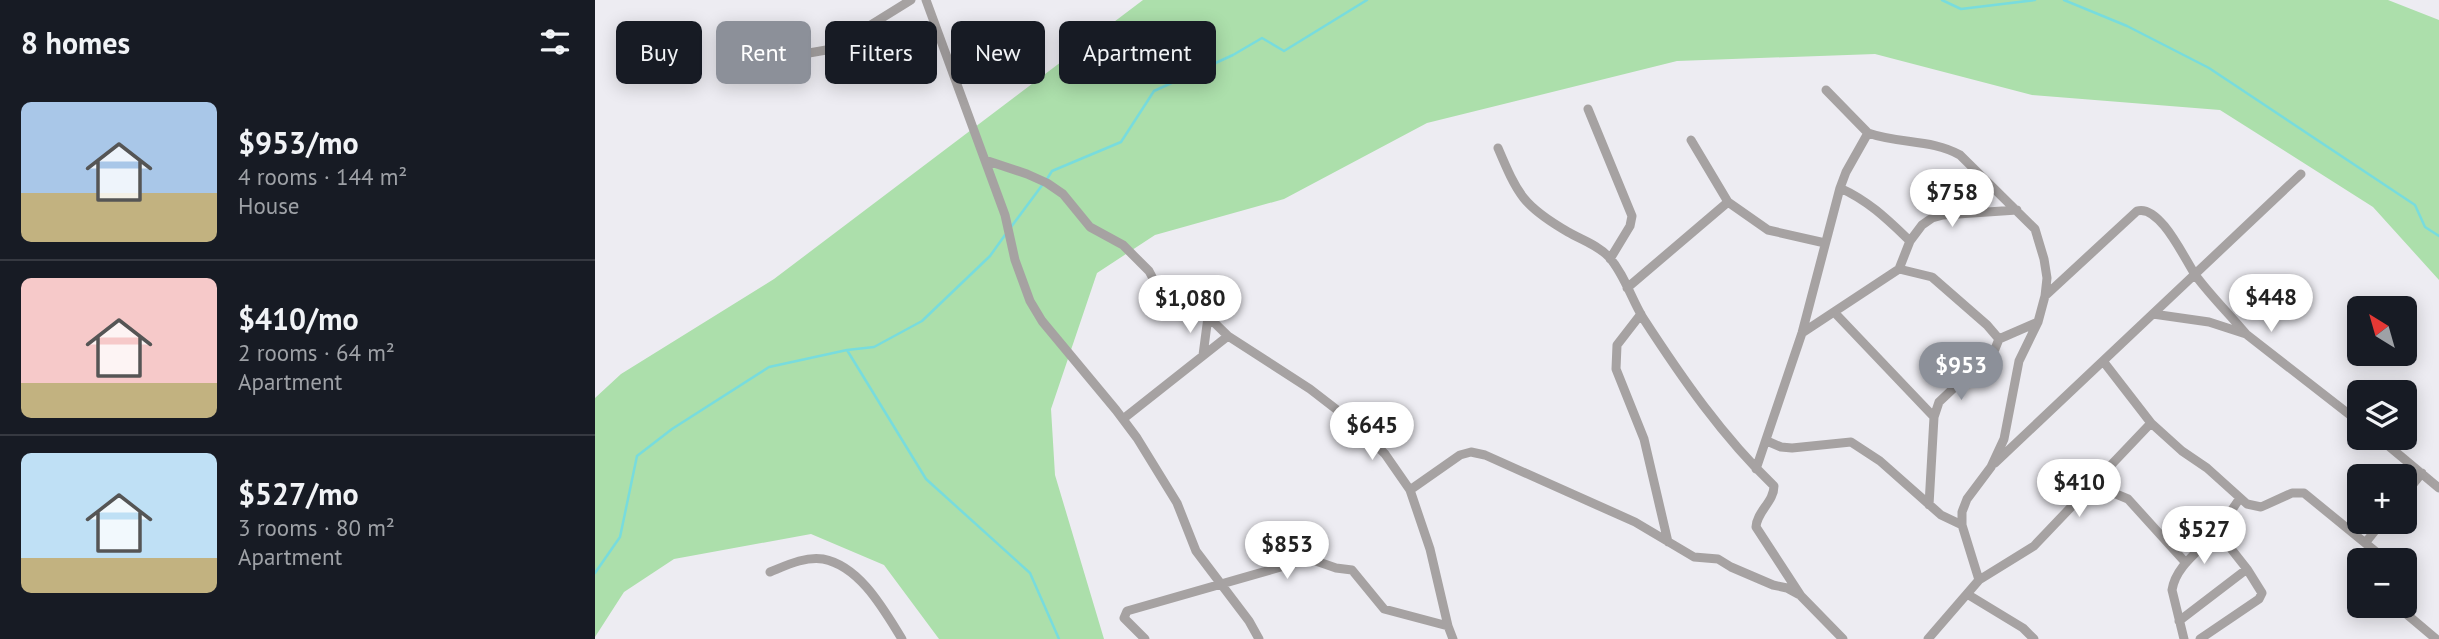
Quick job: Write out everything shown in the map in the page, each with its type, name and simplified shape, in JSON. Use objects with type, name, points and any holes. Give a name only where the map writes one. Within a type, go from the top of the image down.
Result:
[{"type":"street","points":[[811,53],[832,49],[911,0]]},
{"type":"street","points":[[926,0],[1005,215],[1015,260],[1030,301],[1042,321],[1123,419],[1177,503],[1196,551],[1249,621],[1259,639]]},
{"type":"street","points":[[1826,90],[1868,133],[1886,139],[1945,147],[1961,155],[2035,229],[2041,243],[2047,278],[2045,296],[2038,322],[2019,361],[2004,439],[1991,467],[1964,505],[1962,525],[1979,580]]},
{"type":"street","points":[[1588,109],[1632,216],[1630,226],[1610,259]]},
{"type":"street","points":[[1756,469],[1802,333],[1840,188],[1868,133]]},
{"type":"street","points":[[1691,140],[1728,202],[1768,230],[1825,243]]},
{"type":"street","points":[[1498,148],[1523,200],[1535,211],[1601,250],[1610,259],[1641,314],[1695,396],[1719,428],[1774,486],[1775,491],[1759,513],[1756,527],[1801,596],[1843,639]]},
{"type":"street","points":[[985,160],[1027,174],[1063,194],[1090,227],[1123,245],[1149,271],[1158,288],[1189,298],[1227,336],[1310,389],[1355,423],[1385,454],[1410,490],[1430,549],[1448,634]]},
{"type":"street","points":[[1991,467],[2301,174]]},
{"type":"street","points":[[1840,188],[1878,209],[1910,242]]},
{"type":"street","points":[[1627,288],[1728,202]]},
{"type":"street","points":[[1802,333],[1899,269],[1910,242],[1922,225],[1932,218],[2017,210]]},
{"type":"street","points":[[2045,296],[2137,211],[2150,211],[2177,243],[2195,274],[2246,334],[2347,413]]},
{"type":"street","points":[[1899,269],[1932,277],[1987,325],[1999,339]]},
{"type":"street","points":[[1834,312],[1934,417]]},
{"type":"street","points":[[1641,314],[1617,345],[1616,369],[1644,439],[1668,542]]},
{"type":"street","points":[[2153,314],[2209,322],[2246,334]]},
{"type":"street","points":[[1203,355],[1208,317]]},
{"type":"street","points":[[1929,505],[1934,417],[1939,402],[1996,349],[1999,339],[2038,322]]},
{"type":"street","points":[[1123,419],[1227,336]]},
{"type":"street","points":[[2103,361],[2151,423],[2247,504],[2261,507],[2292,493],[2304,493],[2373,548]]},
{"type":"street","points":[[1928,639],[1979,580],[2029,550],[2151,423]]},
{"type":"street","points":[[1767,441],[1792,448],[1851,442],[1880,461],[1941,515],[1962,525]]},
{"type":"street","points":[[2394,450],[2439,488]]},
{"type":"street","points":[[1410,490],[1460,455],[1471,452],[1485,455],[1635,522],[1694,557],[1718,559],[1773,585],[1787,587],[1801,596]]},
{"type":"street","points":[[2417,479],[2422,473]]},
{"type":"street","points":[[2092,484],[2128,499],[2186,563]]},
{"type":"street","points":[[2184,639],[2172,590],[2176,575],[2217,531],[2240,498]]},
{"type":"street","points":[[2200,639],[2262,596],[2247,569],[2217,531]]},
{"type":"street","points":[[2366,542],[2372,534]]},
{"type":"street","points":[[770,572],[796,561],[822,558],[842,566],[872,591],[902,639]]},
{"type":"street","points":[[1145,639],[1124,618],[1127,611],[1313,560],[1336,568],[1353,570],[1384,609],[1448,634]]},
{"type":"street","points":[[2179,621],[2247,569]]},
{"type":"street","points":[[1967,594],[2023,628],[2034,639]]},
{"type":"street","points":[[2411,618],[2436,639]]},
{"type":"green space","points":[[1143,0],[2388,0],[2439,20],[2439,280],[2373,207],[2220,110],[2032,95],[1875,54],[1677,61],[1427,123],[1284,199],[1155,235],[1097,273],[1051,409],[1055,475],[1104,639],[939,639],[884,565],[811,534],[674,559],[624,592],[595,637],[595,398],[621,374],[774,279],[1032,84],[1045,84],[1045,74],[1059,64],[1059,84],[1216,84],[1216,21],[1115,21]]},
{"type":"waterway","points":[[1047,179],[1052,171],[1121,142],[1154,91],[1233,55],[1262,38],[1284,51],[1367,0]]},
{"type":"waterway","points":[[1942,0],[1961,9],[2035,0]]},
{"type":"waterway","points":[[2064,0],[2127,26],[2209,68],[2415,205],[2425,227],[2439,236]]},
{"type":"waterway","points":[[1011,227],[1043,184]]},
{"type":"waterway","points":[[595,573],[620,537],[637,456],[672,429],[769,367],[847,350],[874,347],[922,321],[990,256],[1005,235]]},
{"type":"waterway","points":[[847,350],[926,479],[1030,573],[1059,639]]}]
